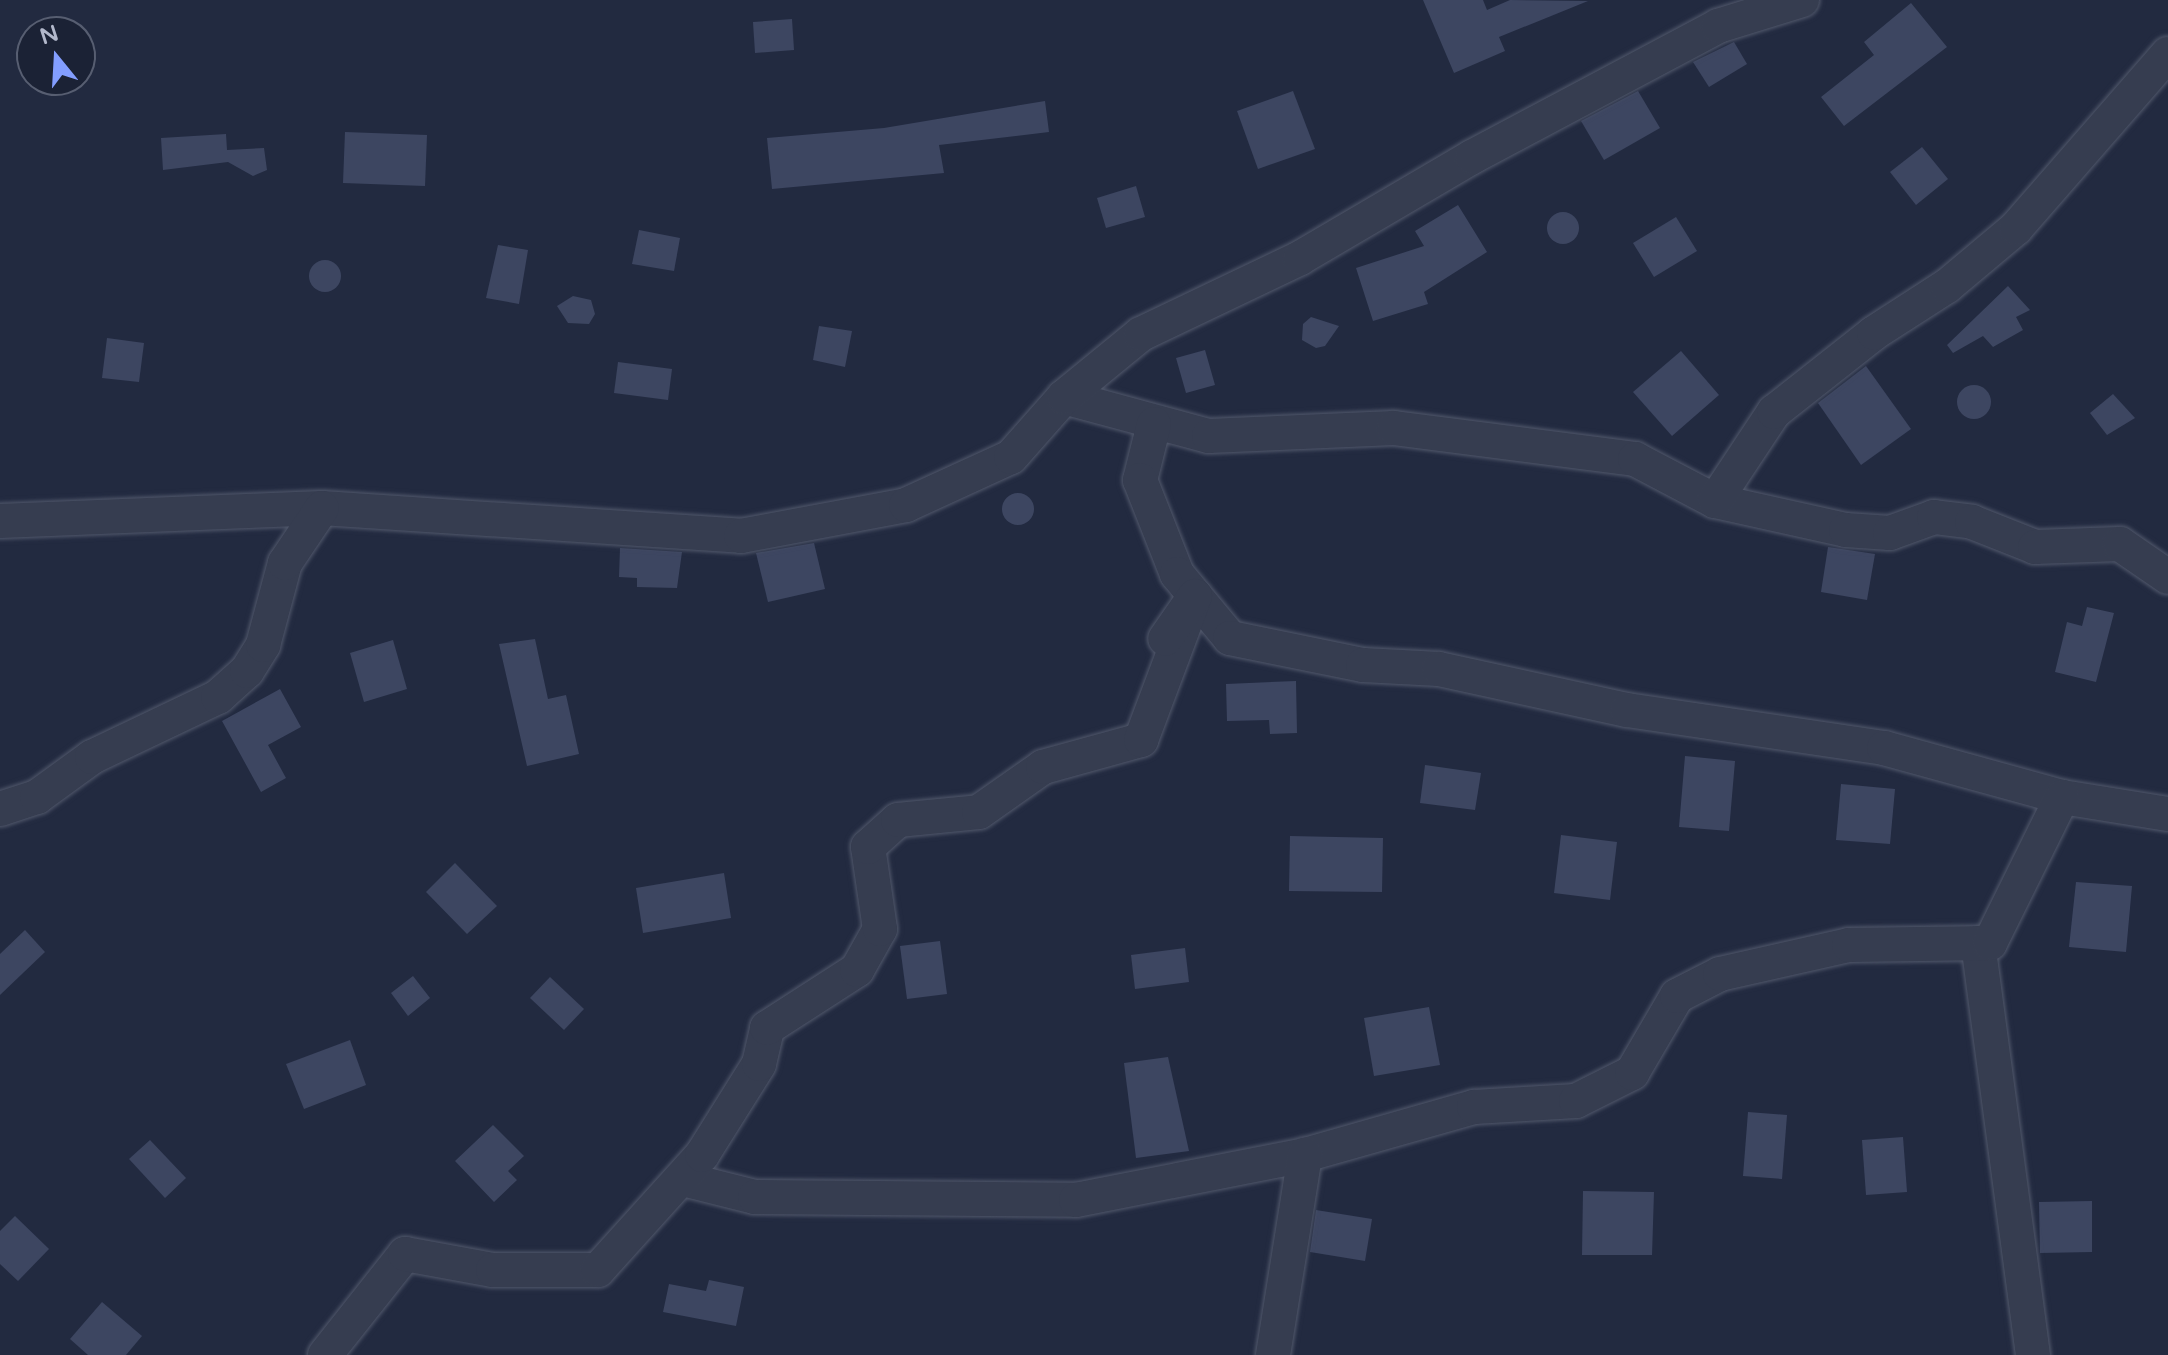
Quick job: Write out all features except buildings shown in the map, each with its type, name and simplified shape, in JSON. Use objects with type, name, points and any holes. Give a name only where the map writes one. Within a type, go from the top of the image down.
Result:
[{"type":"street","points":[[0,521],[322,508],[741,536],[906,505],[1011,457],[1064,397],[1141,334],[1300,258],[1472,157],[1718,26],[1802,0]]},
{"type":"street","points":[[1715,501],[1774,412],[1874,333],[1947,286],[2016,228],[2168,54]]},
{"type":"street","points":[[1064,397],[1154,424],[1209,436],[1394,428],[1635,459],[1715,501],[1846,530],[1890,533],[1934,517],[1972,522],[2035,547],[2120,544],[2168,577]]},
{"type":"street","points":[[1154,424],[1140,480],[1172,564],[1230,638],[1363,665],[1439,669],[1780,736],[1884,748],[2062,797],[2168,814]]},
{"type":"street","points":[[0,809],[37,797],[92,757],[218,697],[247,671],[263,645],[285,563],[322,508]]},
{"type":"street","points":[[1165,639],[1195,596]]},
{"type":"street","points":[[325,1355],[405,1254],[493,1270],[598,1270],[683,1179],[759,1064],[767,1028],[857,970],[880,929],[868,847],[898,820],[979,812],[1043,767],[1141,740],[1195,596]]},
{"type":"street","points":[[683,1179],[755,1197],[1076,1200],[1305,1155],[1474,1107],[1576,1101],[1632,1073],[1677,996],[1720,974],[1849,945],[1990,943],[2062,797]]},
{"type":"street","points":[[1978,943],[2033,1355]]},
{"type":"street","points":[[1273,1355],[1305,1155]]}]
